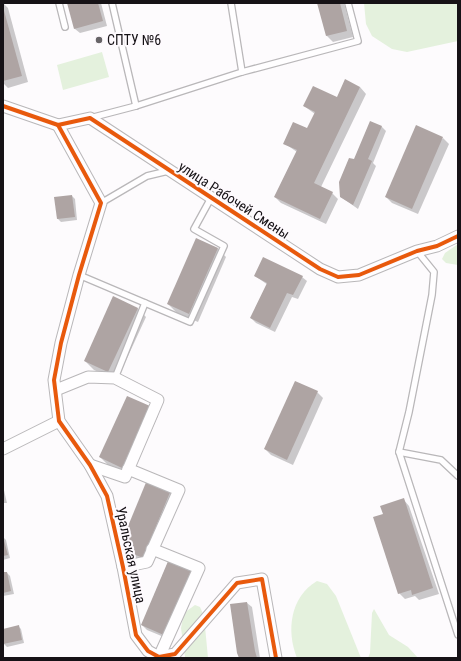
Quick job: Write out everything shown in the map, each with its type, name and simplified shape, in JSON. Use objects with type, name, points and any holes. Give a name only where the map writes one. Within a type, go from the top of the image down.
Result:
[{"type":"street","points":[[3,106],[58,125],[90,118]]},
{"type":"street","name":"улица Рабочей Смены","points":[[90,118],[320,269],[338,277],[359,275],[417,251],[437,246],[458,236]]},
{"type":"street","points":[[3,449],[59,421],[54,380],[79,275],[101,203],[58,125]]},
{"type":"street","points":[[56,390],[88,377],[114,378],[158,400],[125,477],[90,464]]},
{"type":"street","name":"Уральская улица","points":[[59,421],[90,464],[106,496],[123,567],[136,635],[148,651],[160,657]]},
{"type":"street","points":[[123,567],[147,562],[178,490],[128,469]]},
{"type":"street","points":[[152,549],[199,568],[160,657]]},
{"type":"street","points":[[160,657],[176,654],[237,583],[262,579],[276,658]]},
{"type":"lane","points":[[59,3],[66,27]]},
{"type":"lane","points":[[112,3],[136,106]]},
{"type":"lane","points":[[231,3],[242,72]]},
{"type":"lane","points":[[90,118],[136,106],[242,72],[358,41],[348,3]]},
{"type":"lane","points":[[101,203],[147,176],[169,170]]},
{"type":"lane","points":[[79,275],[190,322],[224,246],[194,229],[211,198]]},
{"type":"lane","points":[[417,251],[434,272],[432,295],[409,412],[399,452],[458,635]]},
{"type":"lane","points":[[114,378],[145,303]]},
{"type":"lane","points":[[399,452],[442,460],[458,476]]},
{"type":"green space","points":[[364,3],[458,3],[458,41],[407,52],[392,49],[372,36],[366,24]]},
{"type":"green space","points":[[102,52],[109,77],[63,90],[57,65]]},
{"type":"green space","points":[[458,244],[458,265],[446,263],[442,259],[445,253]]},
{"type":"green space","points":[[317,581],[327,584],[336,596],[361,658],[297,658],[292,637],[291,626],[293,615],[301,596]]},
{"type":"green space","points":[[195,605],[200,607],[204,616],[208,658],[185,657],[181,628],[184,613]]},
{"type":"green space","points":[[374,609],[389,635],[408,647],[418,658],[368,658],[370,653],[372,613]]},
{"type":"building","points":[[67,3],[98,3],[103,21],[74,29]]},
{"type":"building","points":[[317,3],[340,3],[347,31],[326,36]]},
{"type":"building","points":[[3,7],[22,76],[3,81]]},
{"type":"building","points":[[345,79],[360,87],[314,183],[333,192],[320,219],[274,197],[297,150],[283,144],[293,122],[307,128],[315,112],[303,106],[313,86],[337,97]]},
{"type":"building","points":[[370,121],[382,126],[368,159],[372,161],[353,205],[340,197],[339,182],[349,158],[354,159]]},
{"type":"building","points":[[416,125],[443,137],[412,209],[385,197]]},
{"type":"building","points":[[72,195],[75,217],[57,219],[54,197]]},
{"type":"building","points":[[196,238],[218,248],[189,314],[167,304]]},
{"type":"building","points":[[263,257],[303,276],[293,295],[287,293],[270,328],[250,318],[267,283],[254,276]]},
{"type":"building","points":[[113,296],[138,308],[108,372],[84,361]]},
{"type":"building","points":[[295,381],[318,391],[287,460],[264,449]]},
{"type":"building","points":[[127,396],[150,406],[122,468],[99,457]]},
{"type":"building","points":[[147,480],[171,490],[143,558],[119,548]]},
{"type":"building","points":[[404,498],[433,588],[412,595],[411,590],[398,594],[373,517],[383,514],[380,506]]},
{"type":"building","points":[[3,537],[8,555],[3,556]]},
{"type":"building","points":[[169,559],[194,569],[166,636],[141,625]]},
{"type":"building","points":[[3,572],[7,572],[11,591],[3,593]]},
{"type":"building","points":[[247,602],[257,658],[239,658],[237,653],[230,604]]},
{"type":"building","points":[[19,625],[22,640],[3,644],[3,629]]},
{"type":"cycle path","points":[[3,106],[58,125],[90,118],[320,269],[338,277],[359,275],[417,251],[437,246],[458,236]]},
{"type":"cycle path","points":[[58,125],[101,203],[79,275],[61,343],[54,380],[59,421],[90,465],[107,496],[136,635],[148,651],[159,657],[175,654],[237,583],[262,579],[276,658]]},
{"type":"place","name":"СПТУ №6","points":[[99,40]]}]
